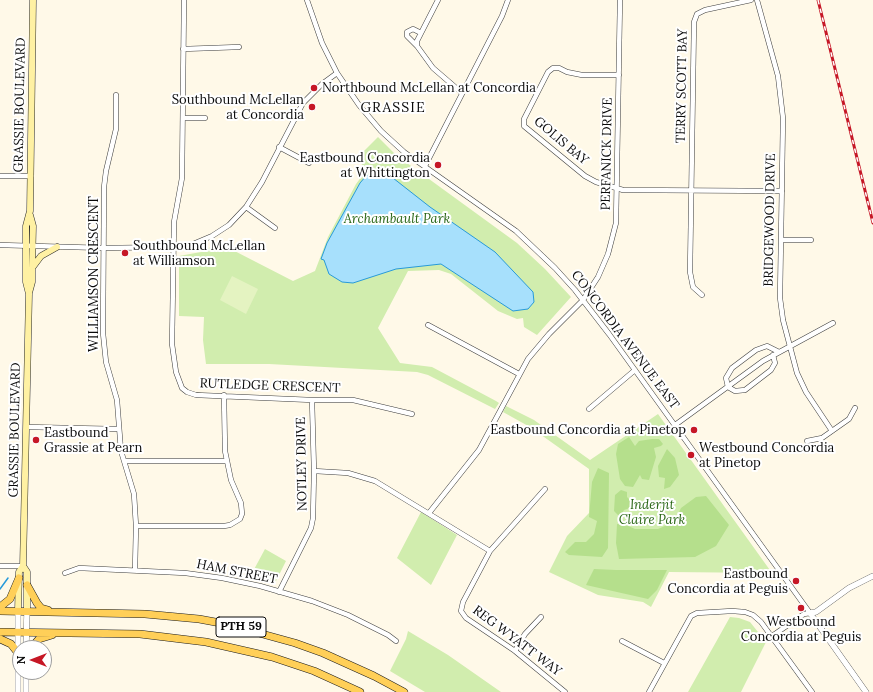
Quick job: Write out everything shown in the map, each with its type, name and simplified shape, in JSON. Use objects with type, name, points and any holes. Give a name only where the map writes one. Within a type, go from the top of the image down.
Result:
[{"type":"main road","name":"GRASSIE BOULEVARD","points":[[29,294],[26,282],[29,245],[33,226],[30,211],[30,176],[33,0]]},
{"type":"main road","name":"GRASSIE BOULEVARD","points":[[18,611],[19,572],[23,566],[29,294],[32,282],[29,245]]},
{"type":"main road","points":[[32,268],[42,256],[58,247]]},
{"type":"main road","name":"GRASSIE BOULEVARD","points":[[23,566],[27,572],[27,611]]},
{"type":"main road","points":[[0,607],[10,599],[19,578]]},
{"type":"main road","points":[[27,585],[41,608],[66,612]]},
{"type":"main road","name":"PTH 59","points":[[0,611],[166,615],[199,619],[250,629],[323,653],[374,676],[404,692]]},
{"type":"main road","name":"PTH 59","points":[[0,632],[140,634],[206,642],[272,657],[314,671],[360,692]]},
{"type":"main road","points":[[38,640],[63,633]]},
{"type":"main road","points":[[0,639],[12,645]]},
{"type":"street","name":"RUTLEDGE CRESCENT","points":[[184,0],[182,178],[175,212],[172,344],[176,372],[182,388],[187,392],[196,395],[224,395],[312,400],[353,400],[412,414]]},
{"type":"street","name":"CONCORDIA AVENUE EAST","points":[[307,0],[322,43],[337,73],[359,105],[381,131],[404,152],[516,231],[555,268],[583,300],[675,425],[866,692]]},
{"type":"street","points":[[416,46],[438,0]]},
{"type":"street","points":[[425,166],[508,0]]},
{"type":"street","name":"PERFANICK DRIVE","points":[[429,513],[444,492],[476,455],[519,374],[549,334],[583,300],[598,277],[608,254],[616,223],[620,0]]},
{"type":"street","name":"TERRY SCOTT BAY","points":[[702,295],[693,287],[690,272],[694,22],[697,14],[704,10],[751,0]]},
{"type":"street","name":"BRIDGEWOOD DRIVE","points":[[757,0],[779,83],[783,118],[780,298],[783,320],[797,373],[806,392],[832,431]]},
{"type":"street","points":[[421,33],[413,29],[407,32],[406,36],[433,68],[462,93]]},
{"type":"street","points":[[183,49],[239,47]]},
{"type":"street","name":"GOLIS BAY","points":[[617,188],[596,182],[585,176],[524,126],[524,119],[548,72],[553,68],[559,68],[574,74],[619,75]]},
{"type":"street","points":[[0,245],[104,248],[174,247],[203,241],[221,231],[246,207],[258,188],[304,103],[322,84],[337,73]]},
{"type":"street","name":"WILLIAMSON CRESCENT","points":[[116,95],[116,129],[106,171],[104,187],[103,345],[106,362],[117,400],[118,429],[121,451],[134,494],[136,526],[135,570]]},
{"type":"street","points":[[183,118],[205,118]]},
{"type":"street","points":[[279,147],[309,163]]},
{"type":"street","points":[[0,176],[30,176]]},
{"type":"street","points":[[617,188],[623,190],[782,191]]},
{"type":"street","points":[[246,207],[275,228]]},
{"type":"street","points":[[781,240],[812,240]]},
{"type":"street","points":[[675,425],[773,355],[833,323]]},
{"type":"street","points":[[428,325],[519,374]]},
{"type":"street","points":[[773,355],[775,364],[772,370],[745,390],[735,391],[728,386],[726,378],[732,368],[756,350],[767,346],[779,352]]},
{"type":"street","points":[[589,409],[635,370]]},
{"type":"street","points":[[136,526],[224,526],[236,522],[242,514],[241,503],[231,480],[226,461],[224,440],[224,395]]},
{"type":"street","name":"NOTLEY DRIVE","points":[[279,592],[311,528],[313,518],[314,471],[312,400]]},
{"type":"street","points":[[807,441],[822,438],[832,431],[849,418],[854,408]]},
{"type":"street","points":[[26,427],[118,429]]},
{"type":"street","points":[[125,461],[226,461]]},
{"type":"street","points":[[314,471],[348,473],[368,478],[386,487],[490,551]]},
{"type":"street","name":"REG WYATT WAY","points":[[545,489],[490,551],[463,602],[461,611],[466,618],[515,651],[565,692]]},
{"type":"street","points":[[0,566],[23,566]]},
{"type":"street","name":"HAM STREET","points":[[65,573],[79,568],[204,575],[279,592],[348,615],[388,635],[396,641]]},
{"type":"street","points":[[772,636],[804,614],[816,612],[849,588],[873,576]]},
{"type":"street","name":"GRASSIE BOULEVARD","points":[[18,611],[18,640]]},
{"type":"street","name":"GRASSIE BOULEVARD","points":[[26,640],[27,611]]},
{"type":"street","points":[[649,692],[689,618],[694,614],[745,612],[753,615],[772,636],[812,692]]},
{"type":"street","points":[[515,651],[525,634],[541,616]]},
{"type":"street","points":[[622,641],[664,663]]},
{"type":"street","name":"GRASSIE BOULEVARD","points":[[18,680],[18,692]]},
{"type":"street","points":[[26,680],[26,692]]},
{"type":"green space","name":"Archambault Park","points":[[378,137],[396,155],[517,243],[545,269],[571,297],[537,335],[524,327],[523,318],[517,319],[498,311],[451,274],[439,270],[408,271],[378,328],[400,363],[432,367],[499,403],[495,409],[428,375],[417,372],[269,364],[206,364],[203,340],[204,317],[179,316],[179,256],[201,252],[219,243],[293,281],[315,271],[328,237],[356,184],[367,169],[356,159]]},
{"type":"green space","points":[[232,276],[258,289],[246,314],[220,300]]},
{"type":"green space","name":"Inderjit Claire Park","points":[[506,406],[534,420],[590,460],[658,414],[772,573],[669,572],[651,607],[643,602],[598,595],[549,572],[567,536],[589,513],[589,469],[530,427],[503,412]]},
{"type":"green space","points":[[629,437],[635,446],[639,441],[652,439],[659,439],[663,444],[654,448],[656,457],[649,480],[642,479],[640,475],[633,487],[625,486],[620,479],[616,454],[618,444]]},
{"type":"green space","points":[[667,449],[675,458],[679,475],[670,487],[664,489],[665,478],[659,477],[658,466]]},
{"type":"green space","points":[[598,468],[609,473],[608,548],[602,557],[569,555],[565,552],[575,542],[586,542],[594,534],[597,521],[589,517],[592,482]]},
{"type":"green space","points":[[621,490],[627,492],[627,497],[636,506],[624,510],[620,517],[614,511],[615,495]]},
{"type":"green space","points":[[706,496],[729,525],[716,546],[695,557],[619,559],[616,543],[617,524],[626,525],[635,529],[658,529],[674,522],[681,508],[696,497]]},
{"type":"green space","points":[[421,512],[457,535],[431,585],[397,558]]},
{"type":"green space","points":[[265,549],[286,561],[276,581],[251,575]]},
{"type":"green space","points":[[594,569],[667,570],[657,590],[648,599],[586,585]]},
{"type":"green space","points":[[730,617],[739,618],[750,622],[766,642],[741,692],[688,692]]},
{"type":"green space","points":[[408,631],[448,655],[501,692],[425,692],[390,671],[406,639]]},
{"type":"water","points":[[380,173],[393,178],[430,207],[495,252],[533,292],[534,302],[528,309],[513,311],[441,264],[396,269],[353,283],[342,282],[329,274],[324,260],[321,259],[327,243],[360,183],[366,176]]},
{"type":"waterway","points":[[0,589],[8,578]]},
{"type":"railway","points":[[818,0],[873,223]]},
{"type":"place","name":"Northbound McLellan at Concordia","points":[[314,88]]},
{"type":"place","name":"Southbound McLellan at Concordia","points":[[312,107]]},
{"type":"place","name":"Eastbound Concordia at Whittington","points":[[438,165]]},
{"type":"place","name":"Southbound McLellan at Williamson","points":[[125,253]]},
{"type":"place","name":"Eastbound Concordia at Pinetop","points":[[694,430]]},
{"type":"place","name":"Eastbound Grassie at Pearn","points":[[36,440]]},
{"type":"place","name":"Westbound Concordia at Pinetop","points":[[691,455]]},
{"type":"place","name":"Eastbound Concordia at Peguis","points":[[796,581]]},
{"type":"place","name":"Westbound Concordia at Peguis","points":[[801,608]]},
{"type":"district","name":"GRASSIE","points":[[393,108]]}]
